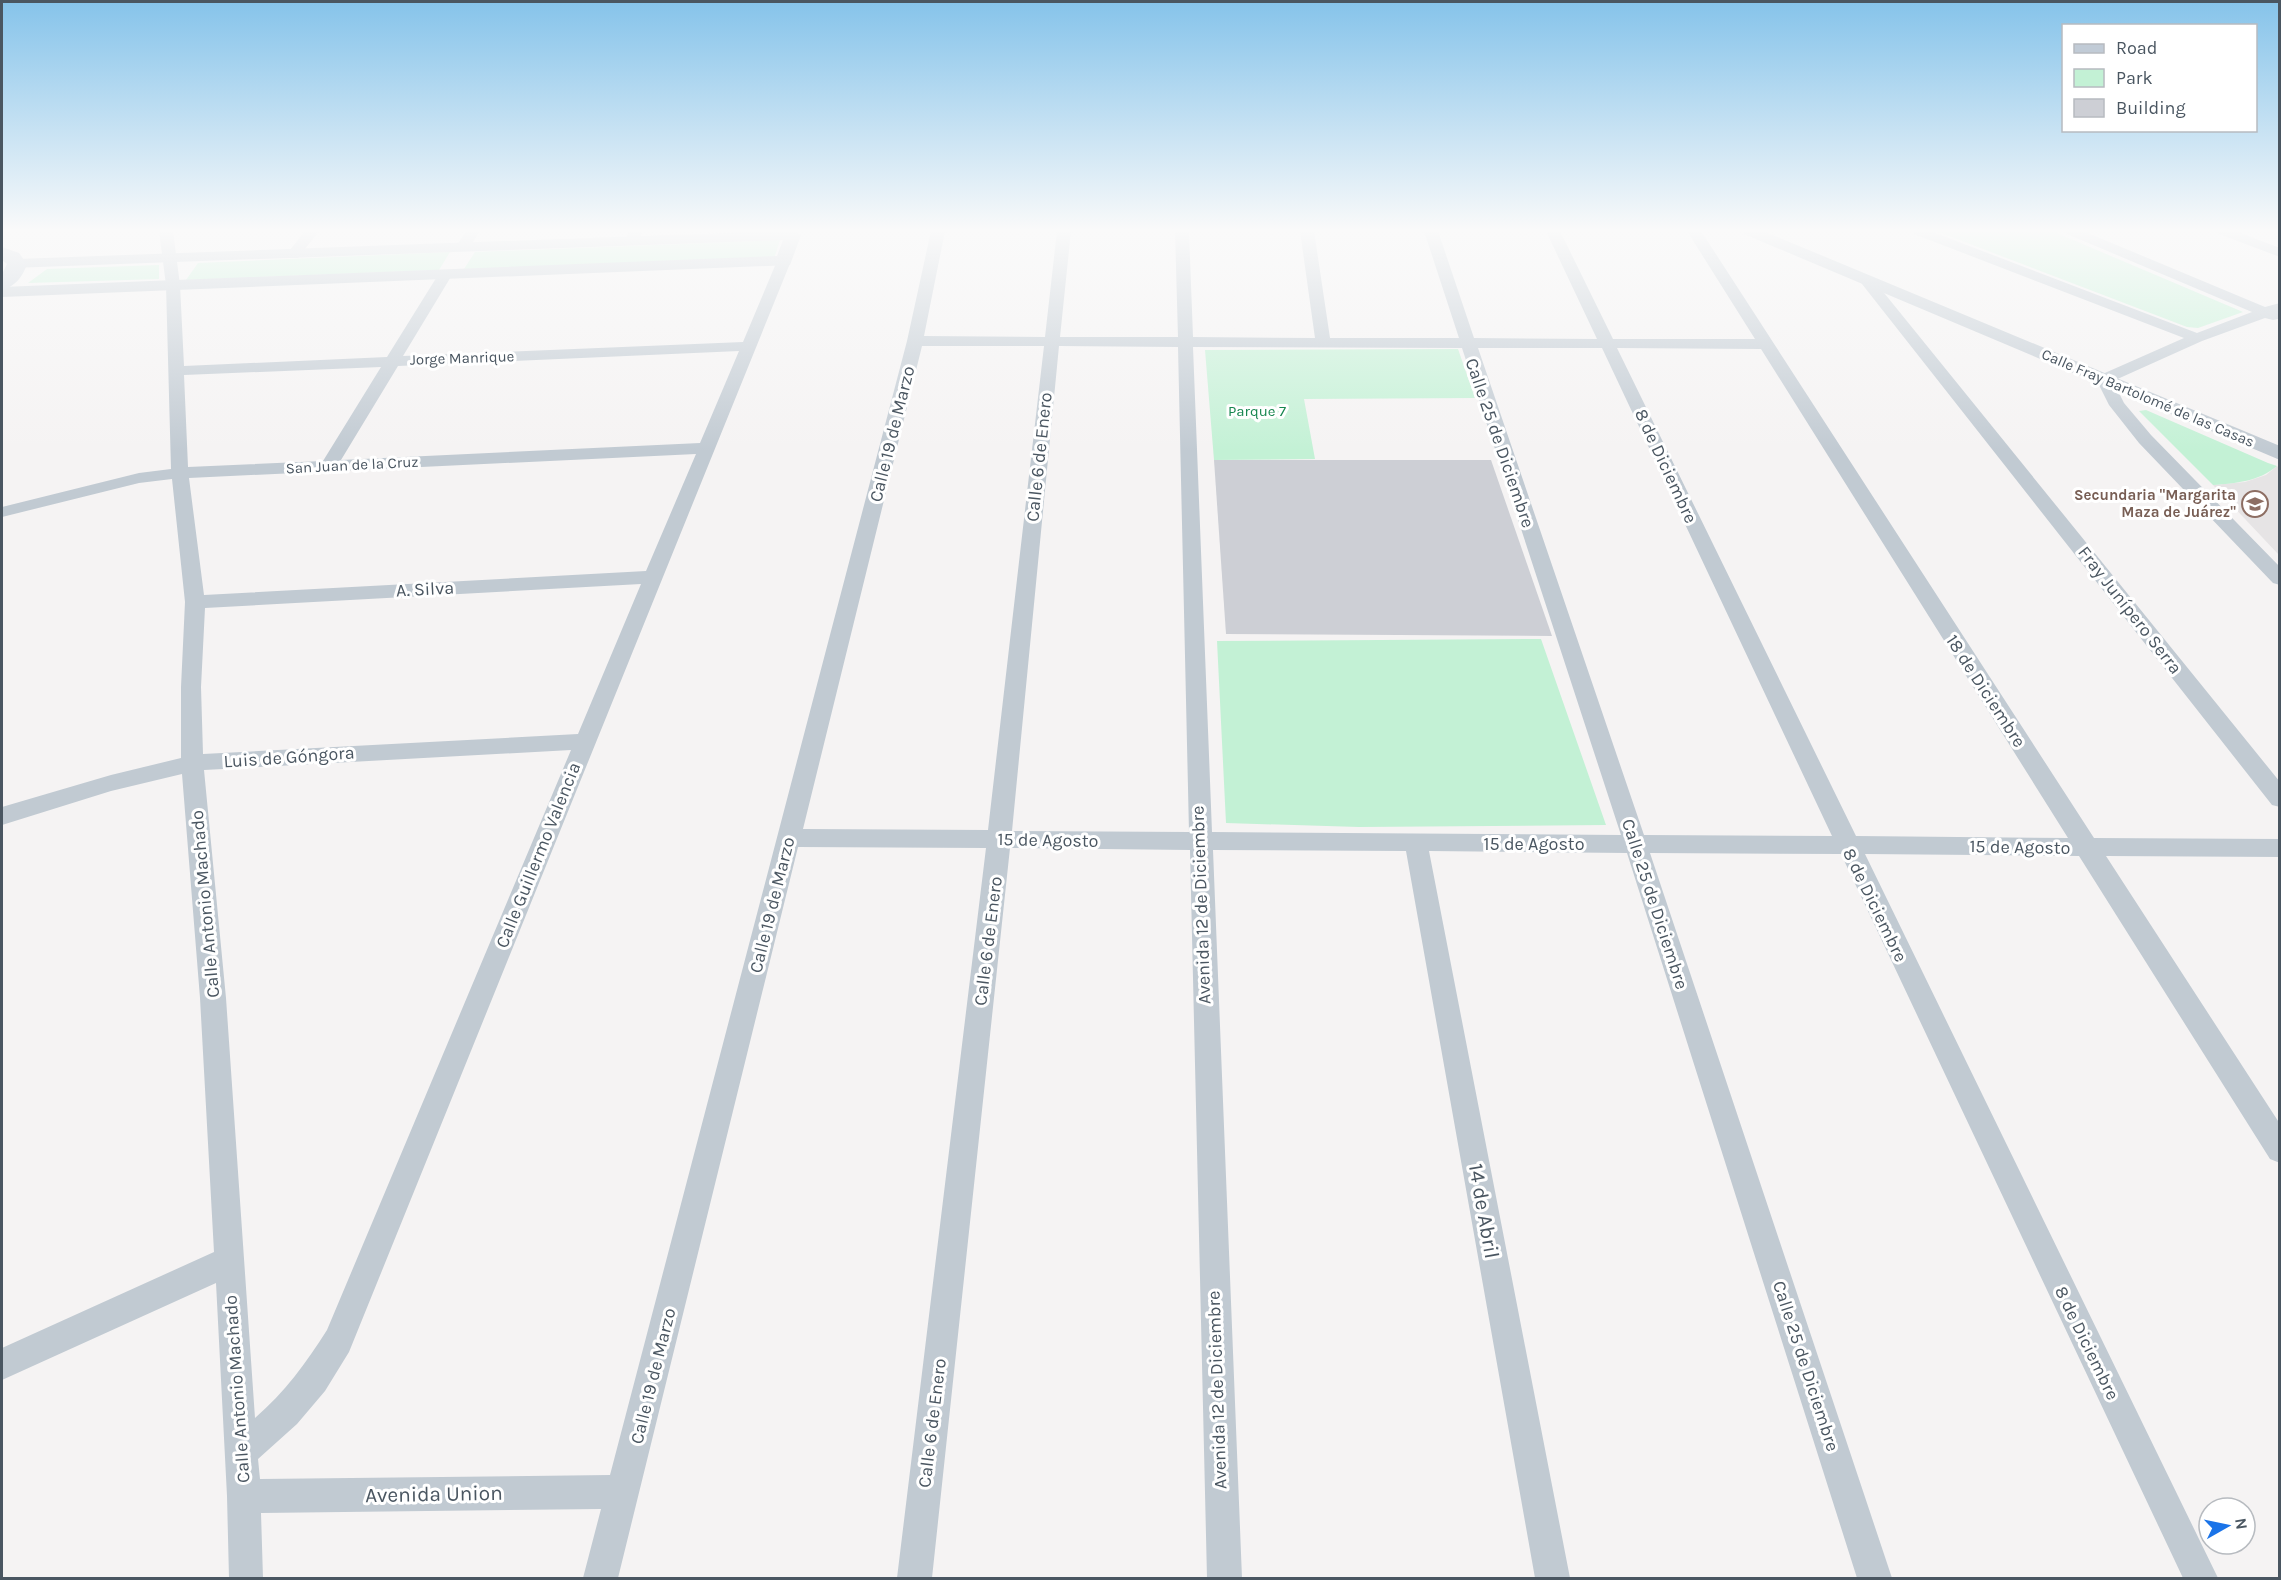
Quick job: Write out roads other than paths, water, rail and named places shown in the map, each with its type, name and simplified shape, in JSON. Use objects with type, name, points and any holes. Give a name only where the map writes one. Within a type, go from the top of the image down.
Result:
[{"type":"street","name":"Calle Antonio Machado","points":[[174,305],[180,473],[195,602],[191,687],[192,764],[213,998],[244,1496],[246,1578]]},
{"type":"street","points":[[329,466],[427,305]]},
{"type":"street","name":"Calle Guillermo Valencia","points":[[241,1452],[286,1413],[314,1380],[338,1341],[766,305]]},
{"type":"street","name":"Calle 19 de Marzo","points":[[602,1578],[923,305]]},
{"type":"street","name":"Calle 6 de Enero","points":[[914,1578],[999,840],[1055,305]]},
{"type":"street","name":"Avenida 12 de Diciembre","points":[[1185,305],[1199,842],[1224,1578]]},
{"type":"street","points":[[1317,305],[1323,342]]},
{"type":"street","name":"Calle 25 de Diciembre","points":[[1455,305],[1636,845],[1875,1578]]},
{"type":"street","name":"8 de Diciembre","points":[[1589,305],[1846,845],[2201,1578]]},
{"type":"street","name":"18 de Diciembre","points":[[1740,305],[2280,1150]]},
{"type":"street","name":"Fray Junípero Serra","points":[[1887,305],[2280,799]]},
{"type":"street","name":"Calle Fray Bartolomé de las Casas","points":[[1926,305],[2280,454]]},
{"type":"street","points":[[2111,305],[2197,338]]},
{"type":"street","points":[[2255,305],[2275,313]]},
{"type":"street","points":[[2275,313],[2197,338],[2104,379],[2118,405],[2145,439],[2280,579]]},
{"type":"street","points":[[915,341],[1764,344]]},
{"type":"street","name":"Jorge Manrique","points":[[176,371],[749,346]]},
{"type":"street","name":"San Juan de la Cruz","points":[[2,512],[129,481],[180,473],[707,448]]},
{"type":"street","name":"A. Silva","points":[[195,602],[654,577]]},
{"type":"street","name":"Luis de Góngora","points":[[2,816],[111,783],[192,764],[584,741]]},
{"type":"street","name":"15 de Agosto","points":[[789,838],[2280,848]]},
{"type":"street","name":"14 de Abril","points":[[1416,844],[1552,1578]]},
{"type":"street","points":[[2,1364],[229,1261]]},
{"type":"street","name":"Avenida Union","points":[[244,1496],[624,1492]]},
{"type":"place","name":"Secundaria \"Margarita Maza de Juárez\"","points":[[2255,504]]},
{"type":"park label","name":"Parque 7","points":[[1257,411]]}]
